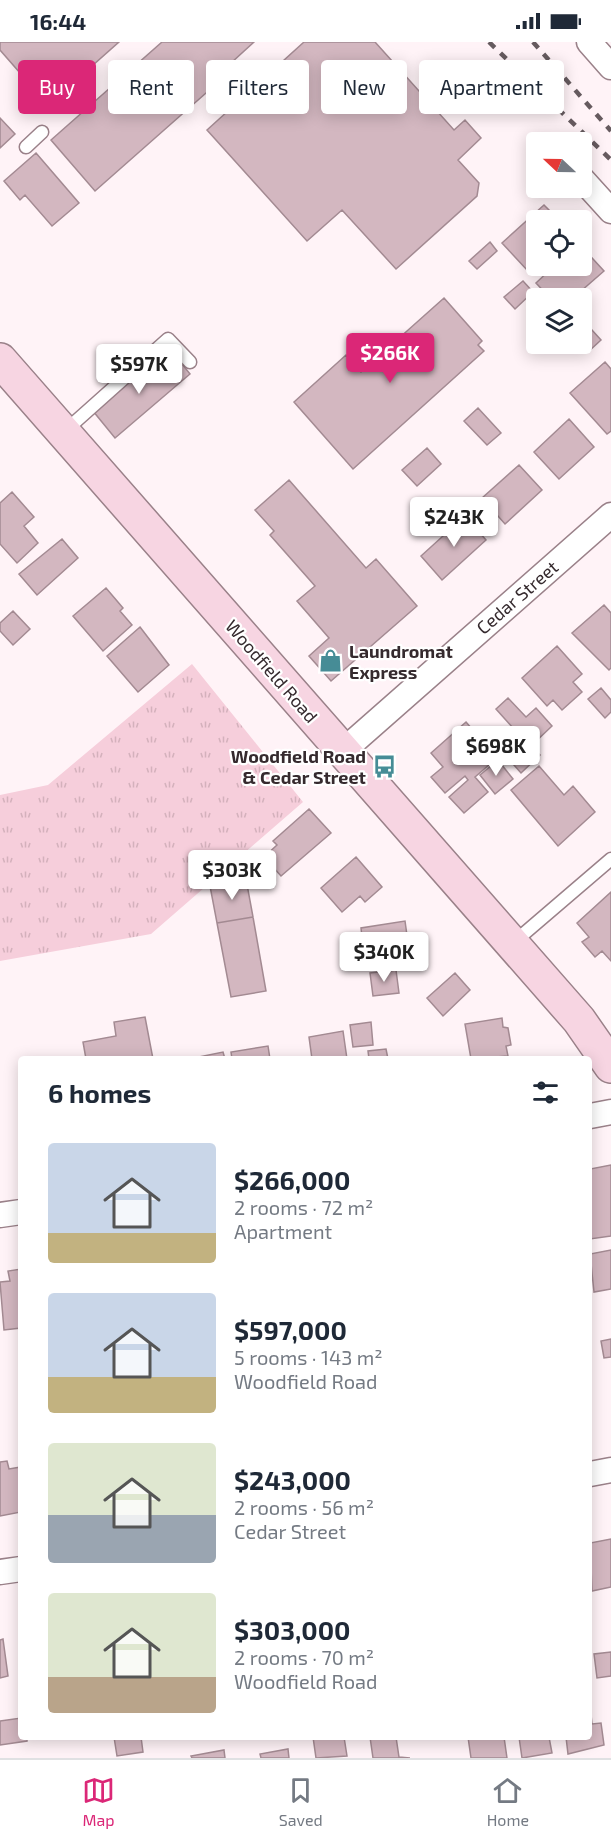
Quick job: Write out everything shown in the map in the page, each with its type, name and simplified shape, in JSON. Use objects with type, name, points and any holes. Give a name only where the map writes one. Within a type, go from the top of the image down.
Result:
[{"type":"main road","name":"Woodfield Road","points":[[0,360],[579,1020],[611,1066]]},
{"type":"street","points":[[589,42],[611,68]]},
{"type":"street","points":[[592,190],[611,211]]},
{"type":"street","name":"Cedar Street","points":[[343,751],[611,515]]},
{"type":"street","points":[[592,1116],[611,1112]]},
{"type":"street","points":[[0,1215],[18,1212]]},
{"type":"street","points":[[592,1474],[611,1470]]},
{"type":"street","points":[[0,1572],[18,1569]]},
{"type":"lane","points":[[26,147],[42,132]]},
{"type":"lane","points":[[64,432],[168,339],[190,363]]},
{"type":"lane","points":[[512,944],[611,859]]},
{"type":"green space","points":[[192,664],[303,802],[151,934],[0,961],[0,795],[48,785]]},
{"type":"building","points":[[0,42],[119,42],[96,62],[96,60],[18,60],[18,71],[0,50]]},
{"type":"building","points":[[162,42],[254,42],[234,60],[206,60],[206,93],[194,104],[194,60],[142,60]]},
{"type":"building","points":[[304,42],[375,42],[391,60],[321,60],[321,114],[407,114],[407,78],[419,91],[419,114],[440,114],[454,130],[465,120],[481,138],[458,160],[479,183],[477,196],[396,269],[342,210],[307,241],[207,130],[225,114],[309,114],[309,60],[284,60]]},
{"type":"building","points":[[108,90],[108,114],[182,114],[95,191],[51,140],[80,114],[96,114],[96,100]]},
{"type":"building","points":[[0,118],[15,134],[0,148]]},
{"type":"building","points":[[36,153],[79,203],[52,226],[25,195],[20,200],[4,181]]},
{"type":"building","points":[[544,205],[549,210],[538,210]]},
{"type":"building","points":[[526,221],[526,269],[502,243]]},
{"type":"building","points":[[490,242],[497,251],[477,269],[469,261]]},
{"type":"building","points":[[592,258],[604,271],[584,288],[541,288],[536,283],[543,276],[592,276]]},
{"type":"building","points":[[523,281],[529,288],[526,288],[526,299],[515,309],[504,297]]},
{"type":"building","points":[[444,298],[482,341],[478,345],[484,351],[353,469],[294,402],[346,355],[361,372]]},
{"type":"building","points":[[592,330],[601,340],[592,348]]},
{"type":"building","points":[[159,355],[173,372],[182,364],[190,374],[115,438],[93,411]]},
{"type":"building","points":[[605,362],[611,369],[611,431],[607,434],[570,393]]},
{"type":"building","points":[[478,408],[501,433],[487,445],[464,421]]},
{"type":"building","points":[[569,419],[594,447],[559,479],[534,452]]},
{"type":"building","points":[[427,448],[441,464],[417,486],[402,470]]},
{"type":"building","points":[[519,465],[542,490],[505,524],[482,498]]},
{"type":"building","points":[[289,480],[366,568],[376,559],[417,606],[331,681],[309,656],[329,638],[297,601],[315,586],[270,535],[274,531],[255,510]]},
{"type":"building","points":[[12,492],[34,517],[24,526],[38,543],[17,563],[0,544],[0,503]]},
{"type":"building","points":[[465,516],[486,540],[442,580],[421,556]]},
{"type":"building","points":[[62,539],[78,558],[37,595],[19,574]]},
{"type":"building","points":[[106,588],[123,608],[120,611],[132,625],[103,651],[73,616]]},
{"type":"building","points":[[604,605],[611,613],[611,668],[609,670],[572,633]]},
{"type":"building","points":[[13,611],[30,629],[13,645],[0,631],[0,623]]},
{"type":"building","points":[[140,627],[169,665],[138,692],[107,656]]},
{"type":"building","points":[[557,646],[582,674],[573,682],[582,692],[562,710],[553,700],[547,706],[522,678]]},
{"type":"building","points":[[601,688],[611,700],[611,712],[605,718],[588,699]]},
{"type":"building","points":[[508,698],[526,717],[536,708],[552,726],[531,746],[540,755],[521,773],[506,756],[523,739],[496,709]]},
{"type":"building","points":[[466,722],[497,758],[475,777],[488,792],[464,813],[449,797],[468,780],[465,776],[445,793],[431,777],[443,767],[431,753]]},
{"type":"building","points":[[498,760],[513,779],[495,794],[480,775]]},
{"type":"building","points":[[539,766],[564,795],[573,786],[595,812],[558,846],[511,790]]},
{"type":"building","points":[[309,809],[331,833],[281,876],[264,857],[277,845],[273,841]]},
{"type":"building","points":[[356,857],[382,887],[365,902],[360,896],[342,912],[321,888]]},
{"type":"building","points":[[246,879],[253,917],[217,923],[210,886]]},
{"type":"building","points":[[611,892],[611,961],[602,951],[595,957],[582,942],[589,937],[577,923]]},
{"type":"building","points":[[253,917],[266,991],[231,997],[217,923]]},
{"type":"building","points":[[405,921],[410,957],[379,962],[377,945],[363,947],[361,928]]},
{"type":"building","points":[[396,970],[399,993],[373,996],[370,973]]},
{"type":"building","points":[[455,973],[470,990],[443,1016],[427,998]]},
{"type":"building","points":[[145,1017],[152,1056],[85,1056],[83,1042],[116,1036],[114,1022]]},
{"type":"building","points":[[502,1018],[503,1027],[508,1028],[511,1045],[506,1046],[508,1056],[470,1056],[465,1024]]},
{"type":"building","points":[[371,1022],[373,1045],[353,1047],[350,1025]]},
{"type":"building","points":[[343,1031],[347,1056],[312,1056],[309,1037]]},
{"type":"building","points":[[268,1046],[270,1056],[232,1056],[231,1052]]},
{"type":"building","points":[[386,1049],[387,1056],[369,1056],[368,1051]]},
{"type":"building","points":[[223,1052],[224,1056],[204,1056]]},
{"type":"building","points":[[611,1165],[611,1236],[592,1239],[592,1169]]},
{"type":"building","points":[[611,1250],[611,1289],[594,1292],[592,1254]]},
{"type":"building","points":[[18,1269],[18,1328],[4,1330],[0,1282],[10,1281],[8,1271]]},
{"type":"building","points":[[611,1339],[611,1357],[604,1358],[601,1341]]},
{"type":"building","points":[[7,1461],[9,1469],[18,1468],[18,1513],[0,1516],[0,1462]]},
{"type":"building","points":[[611,1539],[611,1587],[592,1591],[592,1543]]},
{"type":"building","points":[[3,1639],[8,1676],[0,1678],[0,1640]]},
{"type":"building","points":[[611,1652],[611,1676],[597,1678],[594,1654]]},
{"type":"building","points":[[18,1718],[18,1740],[27,1741],[0,1745],[0,1721]]},
{"type":"building","points":[[601,1723],[604,1745],[568,1754],[566,1740],[592,1740],[592,1724]]},
{"type":"building","points":[[114,1740],[141,1740],[143,1752],[117,1756]]},
{"type":"building","points":[[313,1740],[344,1740],[347,1756],[316,1758]]},
{"type":"building","points":[[370,1740],[396,1740],[399,1757],[410,1758],[373,1758]]},
{"type":"building","points":[[468,1740],[504,1740],[507,1758],[471,1758]]},
{"type":"building","points":[[519,1740],[550,1740],[552,1753],[522,1758]]},
{"type":"building","points":[[288,1749],[289,1758],[261,1758],[260,1754]]},
{"type":"building","points":[[224,1750],[225,1758],[192,1758],[191,1756]]},
{"type":"railway","points":[[489,42],[611,160]]},
{"type":"railway","points":[[533,42],[611,131]]},
{"type":"place","name":"Laundromat Express","points":[[331,661]]},
{"type":"place","name":"Woodfield Road & Cedar Street","points":[[384,766]]}]
